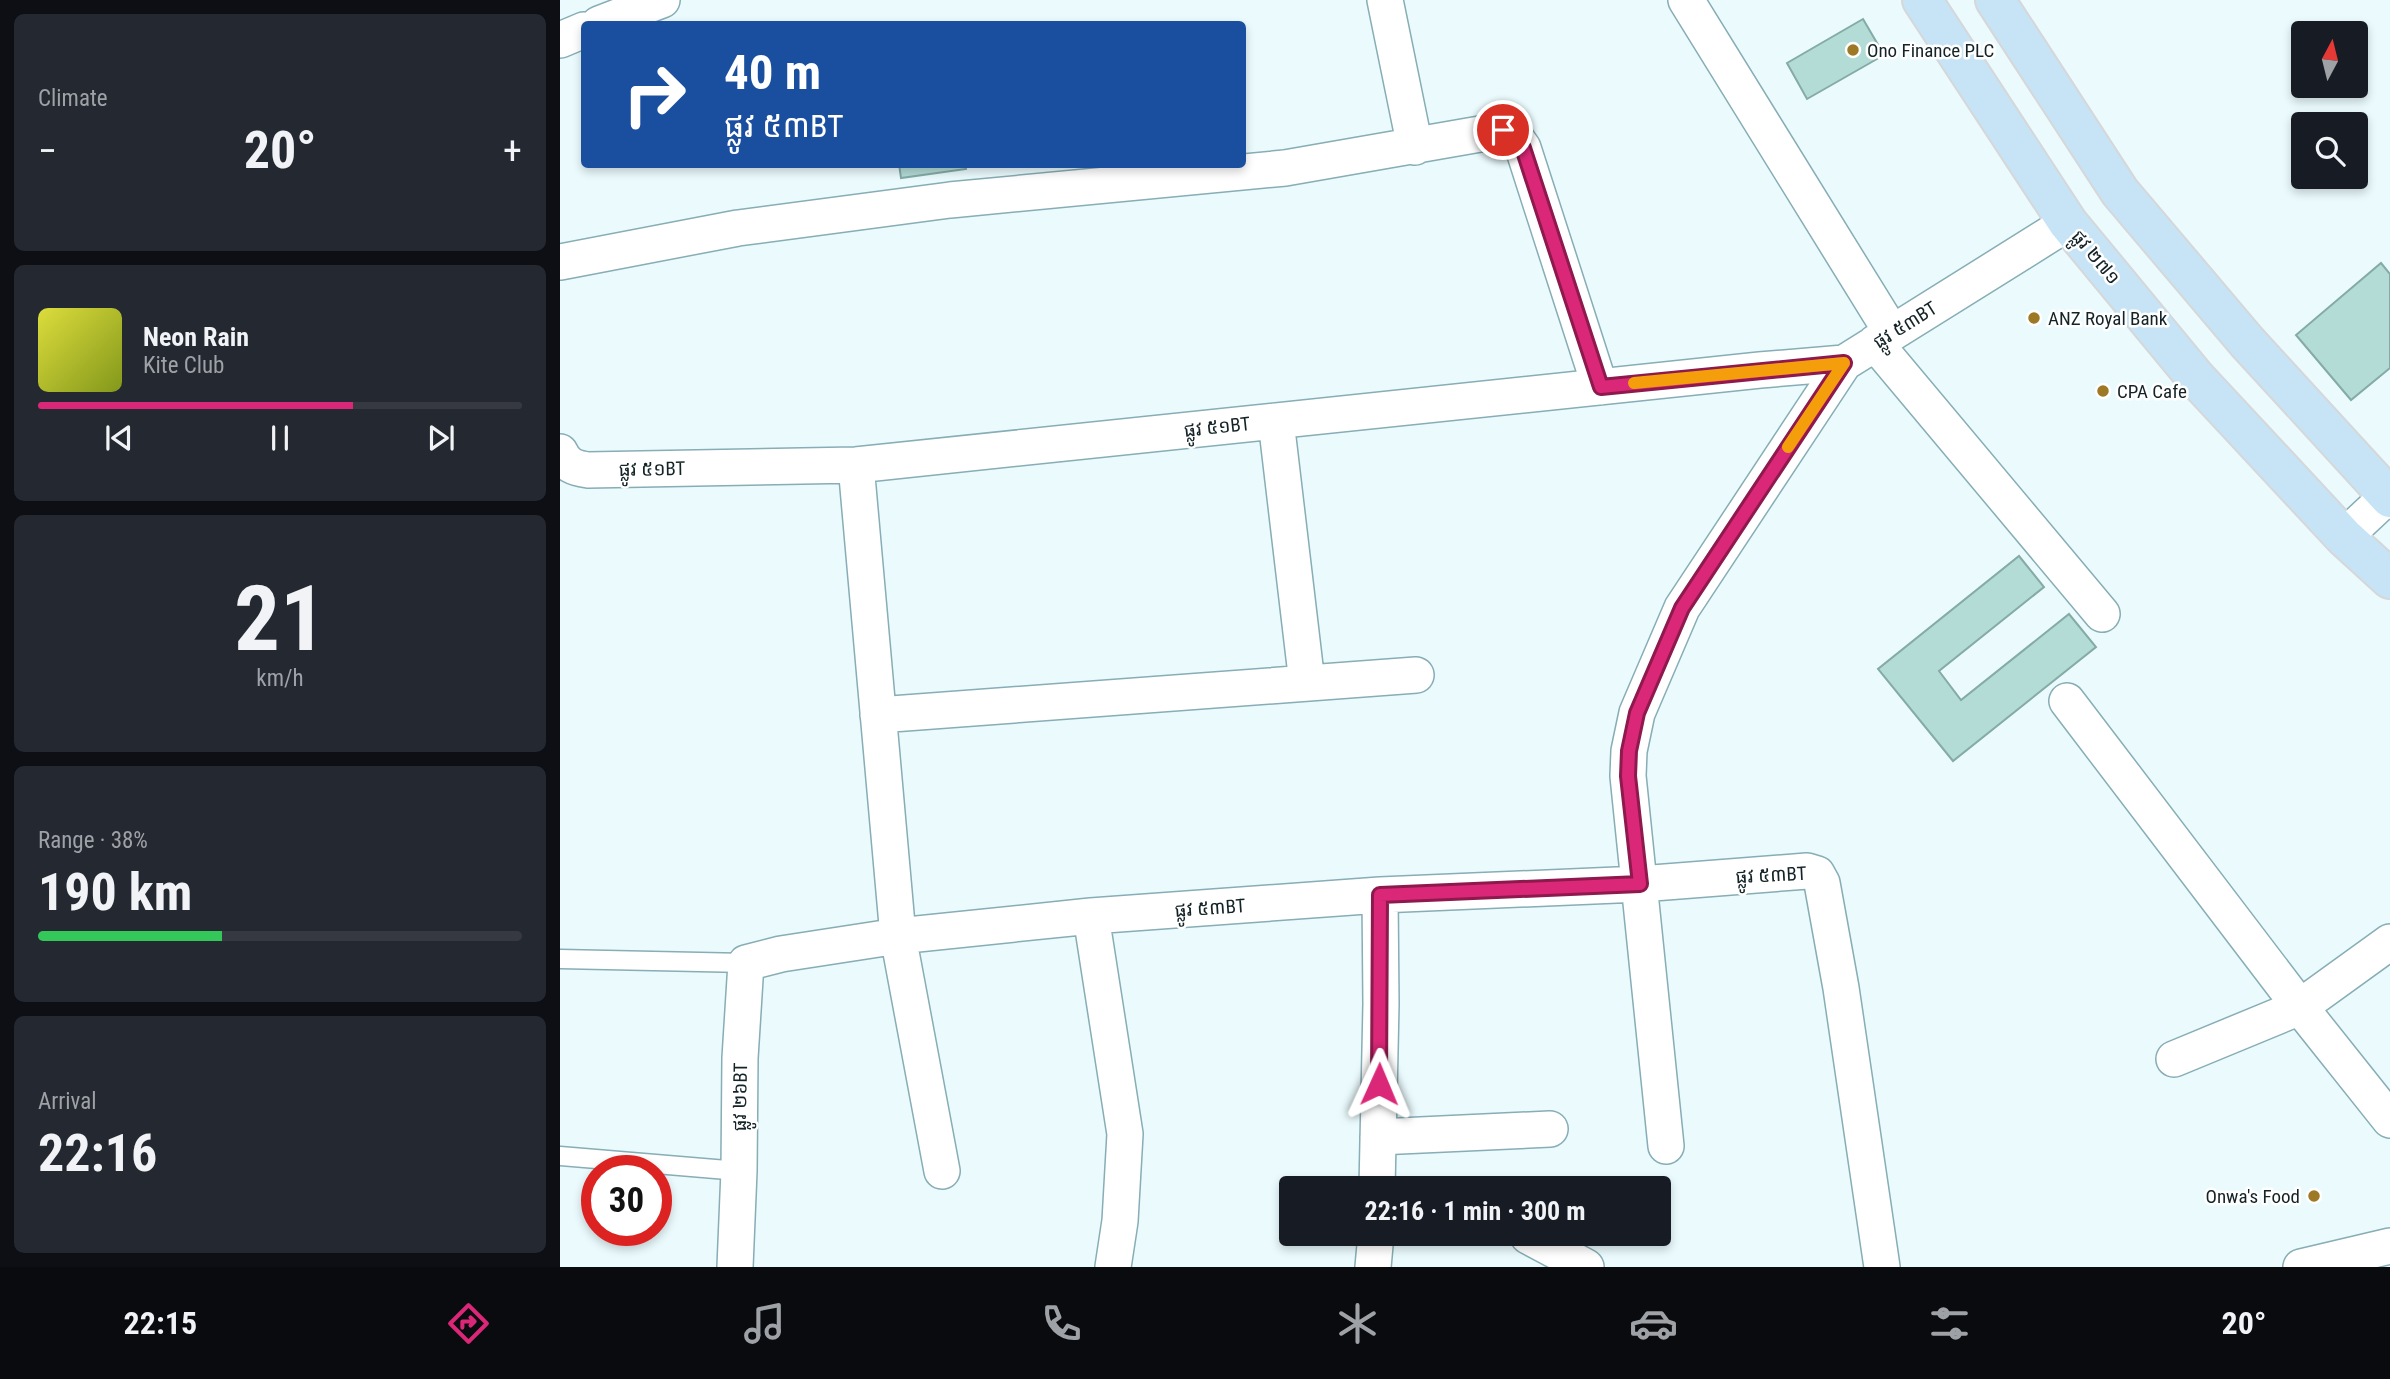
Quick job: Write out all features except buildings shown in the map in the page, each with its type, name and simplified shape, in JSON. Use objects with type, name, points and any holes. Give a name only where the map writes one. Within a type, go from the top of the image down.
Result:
[{"type":"main road","name":"ផ្លូវ ២៧១","points":[[1922,0],[2068,223],[2196,378],[2344,537],[2390,579]]},
{"type":"main road","points":[[1995,0],[2120,192],[2247,342],[2389,496]]},
{"type":"street","points":[[607,21],[662,0]]},
{"type":"street","points":[[1385,0],[1415,146]]},
{"type":"street","points":[[1686,0],[1884,338],[2102,614]]},
{"type":"street","points":[[560,40],[581,31]]},
{"type":"street","points":[[560,262],[738,228],[950,200],[1284,168],[1503,130],[1514,135],[1523,148],[1601,387]]},
{"type":"street","name":"ផ្លូវ ៥៣BT","points":[[1640,884],[1628,776],[1629,751],[1637,713],[1682,608],[1844,363],[2068,223]]},
{"type":"street","name":"ផ្លូវ ៥១BT","points":[[574,461],[856,465],[1844,363]]},
{"type":"street","points":[[1276,421],[1307,682]]},
{"type":"street","points":[[856,465],[898,936],[942,1171]]},
{"type":"street","points":[[2344,537],[2389,496]]},
{"type":"street","points":[[878,715],[1416,675]]},
{"type":"street","points":[[2067,701],[2300,1007],[2390,1120]]},
{"type":"street","name":"ផ្លូវ ៥៣BT","points":[[746,963],[781,954],[898,936],[1091,916],[1380,895],[1640,884],[1807,871],[1817,874],[1822,883],[1841,988],[1882,1267]]},
{"type":"street","points":[[1640,884],[1666,1146]]},
{"type":"street","points":[[1377,1176],[1380,895]]},
{"type":"street","points":[[1091,916],[1125,1134],[1120,1221],[1113,1267]]},
{"type":"street","points":[[2174,1059],[2300,1007],[2390,943]]},
{"type":"street","name":"ផ្លូវ ២៦BT","points":[[735,1267],[740,1058],[746,963]]},
{"type":"street","points":[[1378,1137],[1550,1129]]},
{"type":"street","points":[[1373,1267],[1375,1246]]},
{"type":"street","points":[[1547,1246],[1586,1267]]},
{"type":"street","points":[[2301,1267],[2390,1246]]},
{"type":"lane","points":[[560,959],[746,963]]},
{"type":"lane","points":[[560,1156],[739,1171]]},
{"type":"slow traffic","points":[[1634,383],[1844,363],[1788,447]]},
{"type":"place","name":"Ono Finance PLC","points":[[1853,50]]},
{"type":"place","name":"ANZ Royal Bank","points":[[2034,318]]},
{"type":"place","name":"CPA Cafe","points":[[2103,391]]},
{"type":"place","name":"Onwa's Food","points":[[2314,1196]]},
{"type":"route","points":[[1379,1084],[1380,895],[1640,884],[1628,776],[1629,751],[1637,713],[1682,608],[1844,363],[1601,387],[1523,148],[1514,135],[1503,130]]}]
